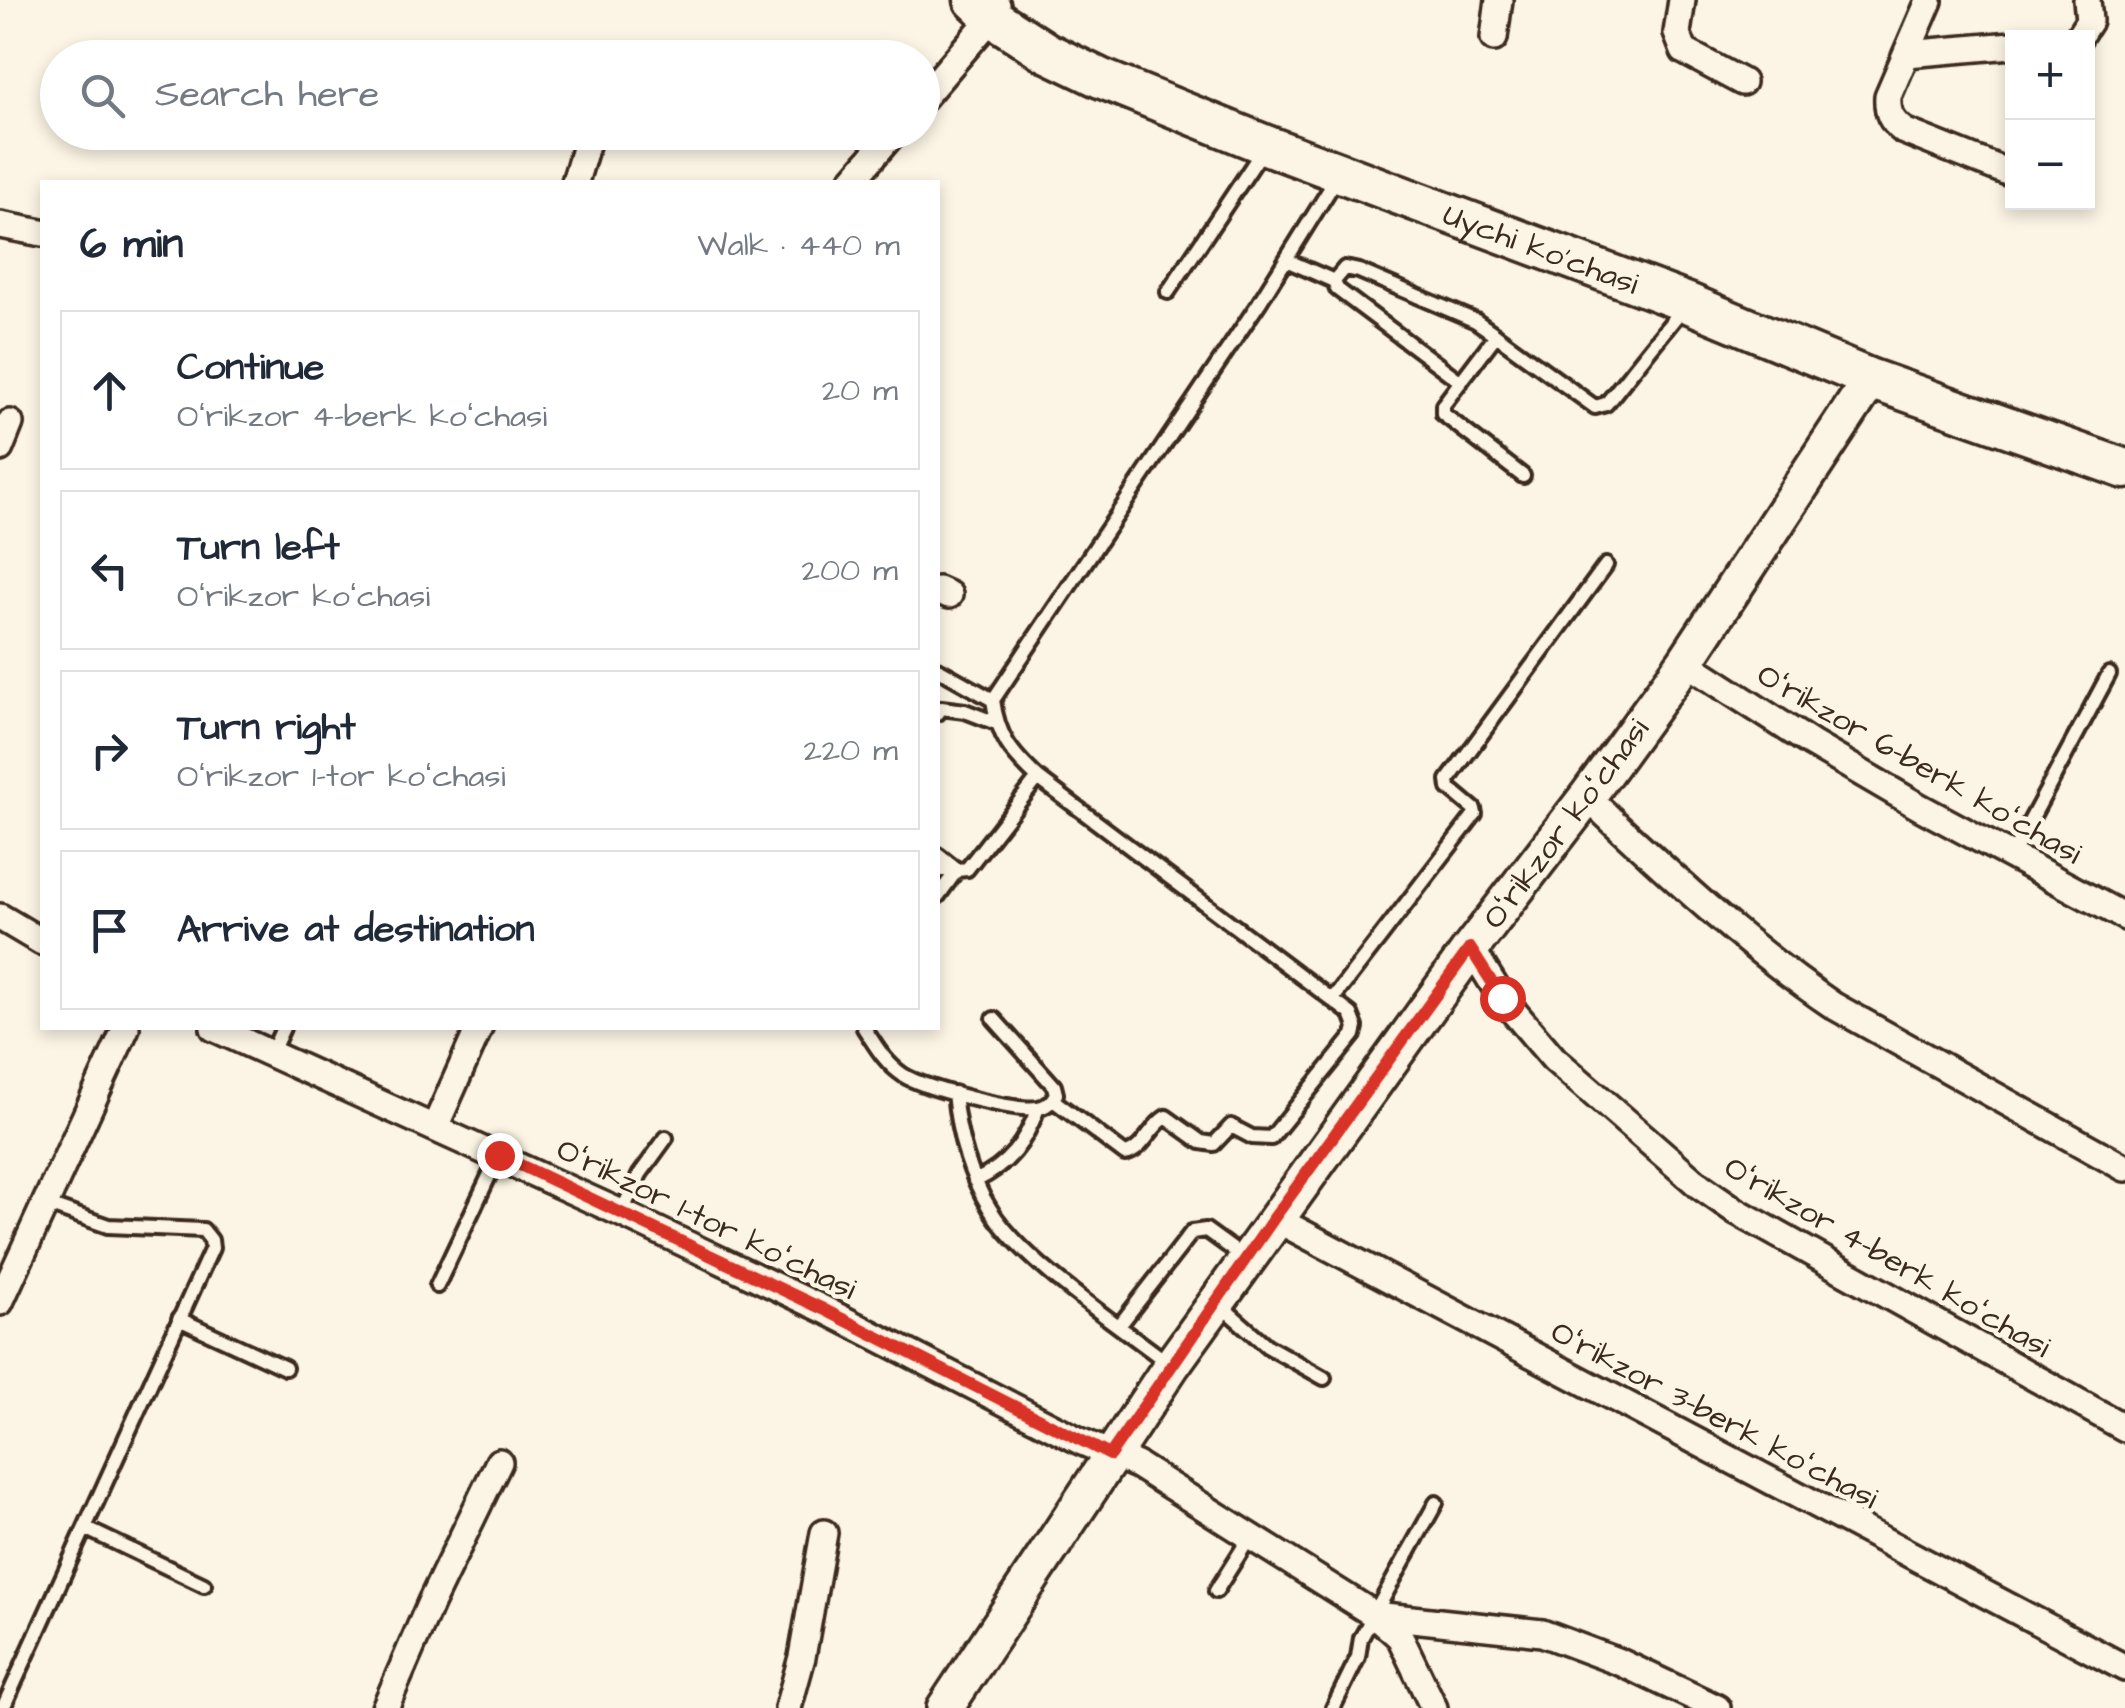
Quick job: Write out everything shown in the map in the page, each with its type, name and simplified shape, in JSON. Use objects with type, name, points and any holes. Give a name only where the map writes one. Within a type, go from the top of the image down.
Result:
[{"type":"main road","name":"Uychi ko'chasi","points":[[988,6],[1046,52],[1100,78],[1266,145],[1688,302],[1872,379],[2125,469]]},
{"type":"main road","name":"Oʻrikzor koʻchasi","points":[[944,1708],[1216,1301],[1470,948],[1588,798],[1684,662],[1872,379]]},
{"type":"street","points":[[1494,38],[1499,0]]},
{"type":"street","points":[[1682,0],[1677,33],[1684,51],[1742,82]]},
{"type":"street","points":[[2083,30],[2088,21],[2087,0]]},
{"type":"street","points":[[1929,1],[1888,96],[1893,123],[1904,132],[2005,171]]},
{"type":"street","points":[[940,74],[988,6]]},
{"type":"street","points":[[1906,54],[2005,46]]},
{"type":"street","points":[[576,180],[585,150]]},
{"type":"street","points":[[853,180],[879,150]]},
{"type":"street","points":[[0,225],[40,233]]},
{"type":"street","points":[[0,448],[10,423]]},
{"type":"street","name":"Oʻrikzor 6-berk koʻchasi","points":[[1684,662],[1812,744],[2125,917]]},
{"type":"street","points":[[1588,798],[1681,885],[1801,984],[2125,1168]]},
{"type":"street","points":[[0,918],[40,941]]},
{"type":"street","name":"Oʻrikzor 4-berk koʻchasi","points":[[1470,948],[1502,998],[1554,1059],[1700,1186],[1760,1225],[2125,1428]]},
{"type":"street","points":[[0,1302],[125,1030]]},
{"type":"street","name":"Oʻrikzor 1-tor koʻchasi","points":[[218,1030],[499,1155],[823,1309],[1110,1455],[1137,1464],[1376,1615]]},
{"type":"street","points":[[435,1126],[479,1030]]},
{"type":"street","name":"Oʻrikzor 3-berk koʻchasi","points":[[1274,1218],[2125,1668]]},
{"type":"street","points":[[385,1708],[430,1602],[499,1462]]},
{"type":"street","points":[[788,1708],[802,1657],[824,1533]]},
{"type":"street","points":[[1376,1615],[1400,1637],[1434,1708]]},
{"type":"street","points":[[1376,1615],[1542,1633],[1622,1663],[1717,1708]]},
{"type":"lane","points":[[1168,292],[1266,145]]},
{"type":"lane","points":[[1052,1100],[1125,1154],[1136,1150],[1166,1116],[1205,1144],[1214,1144],[1231,1126],[1252,1136],[1271,1138],[1354,1035],[1355,1020],[1332,1000],[1038,778],[1012,754],[996,723],[993,700],[1341,171]]},
{"type":"lane","points":[[1286,260],[1334,282],[1352,301],[1460,382]]},
{"type":"lane","points":[[1334,282],[1344,268],[1359,272],[1476,321],[1595,407],[1606,404],[1688,302]]},
{"type":"lane","points":[[1496,335],[1443,405],[1443,414],[1523,476]]},
{"type":"lane","points":[[1332,1000],[1475,814],[1449,788],[1448,780],[1606,564]]},
{"type":"lane","points":[[940,670],[993,700]]},
{"type":"lane","points":[[2011,857],[2110,674]]},
{"type":"lane","points":[[940,710],[966,711],[996,723]]},
{"type":"lane","points":[[940,870],[967,869],[1038,778]]},
{"type":"lane","points":[[940,857],[957,870]]},
{"type":"lane","points":[[940,893],[957,870]]},
{"type":"lane","points":[[975,1181],[996,1171],[1020,1148],[1038,1108],[1056,1094],[1054,1086],[994,1019]]},
{"type":"lane","points":[[271,1054],[282,1030]]},
{"type":"lane","points":[[865,1030],[884,1059],[905,1076],[933,1088],[1038,1108]]},
{"type":"lane","points":[[954,1093],[965,1158],[991,1212],[1029,1255],[1171,1366]]},
{"type":"lane","points":[[621,1213],[640,1174],[666,1138]]},
{"type":"lane","points":[[437,1286],[499,1155]]},
{"type":"lane","points":[[3,1708],[212,1248],[209,1234],[196,1228],[99,1224],[45,1204]]},
{"type":"lane","points":[[1119,1326],[1192,1232],[1206,1230],[1246,1259]]},
{"type":"lane","points":[[1216,1301],[1268,1346],[1324,1378]]},
{"type":"lane","points":[[180,1319],[286,1368]]},
{"type":"lane","points":[[1334,1708],[1358,1657],[1361,1638],[1436,1504]]},
{"type":"lane","points":[[87,1529],[204,1586]]},
{"type":"lane","points":[[1216,1591],[1250,1537]]},
{"type":"route","points":[[499,1155],[823,1309],[1110,1455],[1274,1218],[1470,948],[1502,998]]}]
